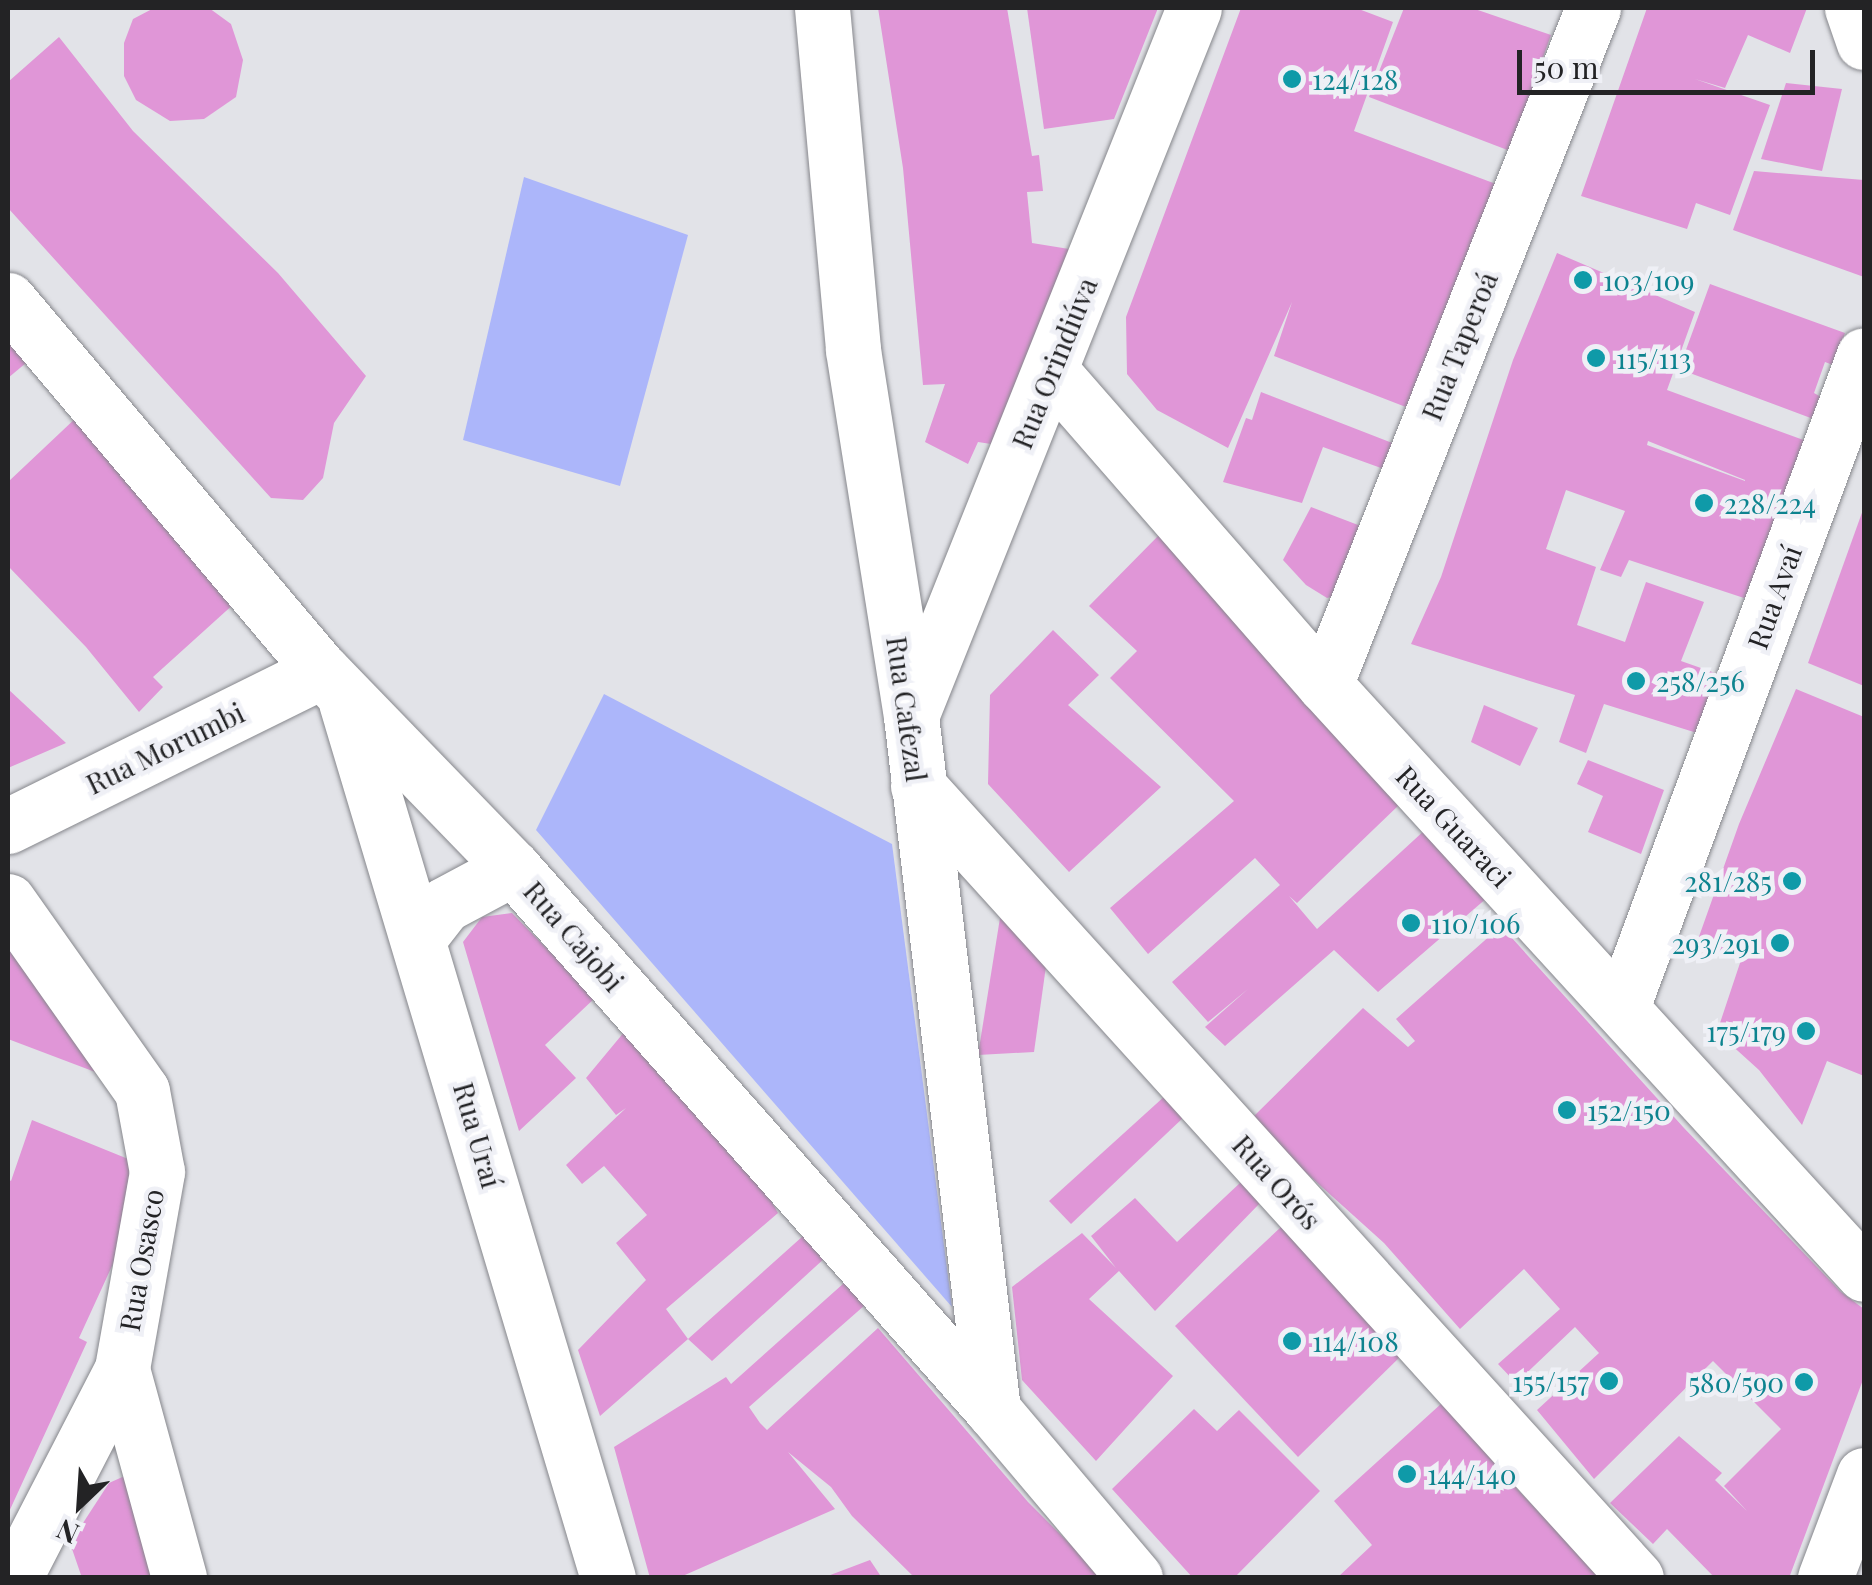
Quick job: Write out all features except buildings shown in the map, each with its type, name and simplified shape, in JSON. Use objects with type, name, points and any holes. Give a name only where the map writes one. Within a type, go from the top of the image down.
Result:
[{"type":"street","name":"Rua Cafezal","points":[[822,8],[853,350],[911,716],[993,1410]]},
{"type":"street","name":"Rua Orindiúva","points":[[911,716],[1194,8]]},
{"type":"street","name":"Rua Taperoá","points":[[1324,685],[1594,8]]},
{"type":"street","points":[[1852,8],[1864,42]]},
{"type":"street","name":"Rua Cajobi","points":[[8,300],[333,683],[514,868],[993,1410],[1135,1578]]},
{"type":"street","name":"Rua Avaí","points":[[1622,1007],[1864,355]]},
{"type":"street","name":"Rua Guaraci","points":[[1050,372],[1324,685],[1864,1274]]},
{"type":"street","name":"Rua Morumbi","points":[[8,826],[333,683]]},
{"type":"street","name":"Rua Uraí","points":[[333,683],[420,936],[608,1578]]},
{"type":"street","name":"Rua Orós","points":[[918,786],[1636,1578]]},
{"type":"street","points":[[420,936],[444,905],[466,889],[514,868]]},
{"type":"street","name":"Rua Osasco","points":[[8,900],[142,1091],[157,1172],[122,1369],[14,1578]]},
{"type":"street","points":[[122,1369],[179,1578]]},
{"type":"street","points":[[1825,1578],[1864,1476]]},
{"type":"shaded area","points":[[524,177],[688,235],[620,486],[463,440]]},
{"type":"shaded area","points":[[604,694],[892,844],[952,1307],[536,830]]},
{"type":"place","name":"124/128","points":[[1292,79]]},
{"type":"place","name":"103/109","points":[[1583,280]]},
{"type":"place","name":"115/113","points":[[1596,358]]},
{"type":"place","name":"228/224","points":[[1704,503]]},
{"type":"place","name":"258/256","points":[[1636,681]]},
{"type":"place","name":"281/285","points":[[1792,881]]},
{"type":"place","name":"110/106","points":[[1411,923]]},
{"type":"place","name":"293/291","points":[[1780,943]]},
{"type":"place","name":"175/179","points":[[1806,1031]]},
{"type":"place","name":"152/150","points":[[1567,1110]]},
{"type":"place","name":"114/108","points":[[1292,1341]]},
{"type":"place","name":"155/157","points":[[1609,1381]]},
{"type":"place","name":"580/590","points":[[1804,1382]]},
{"type":"place","name":"144/140","points":[[1407,1474]]}]
